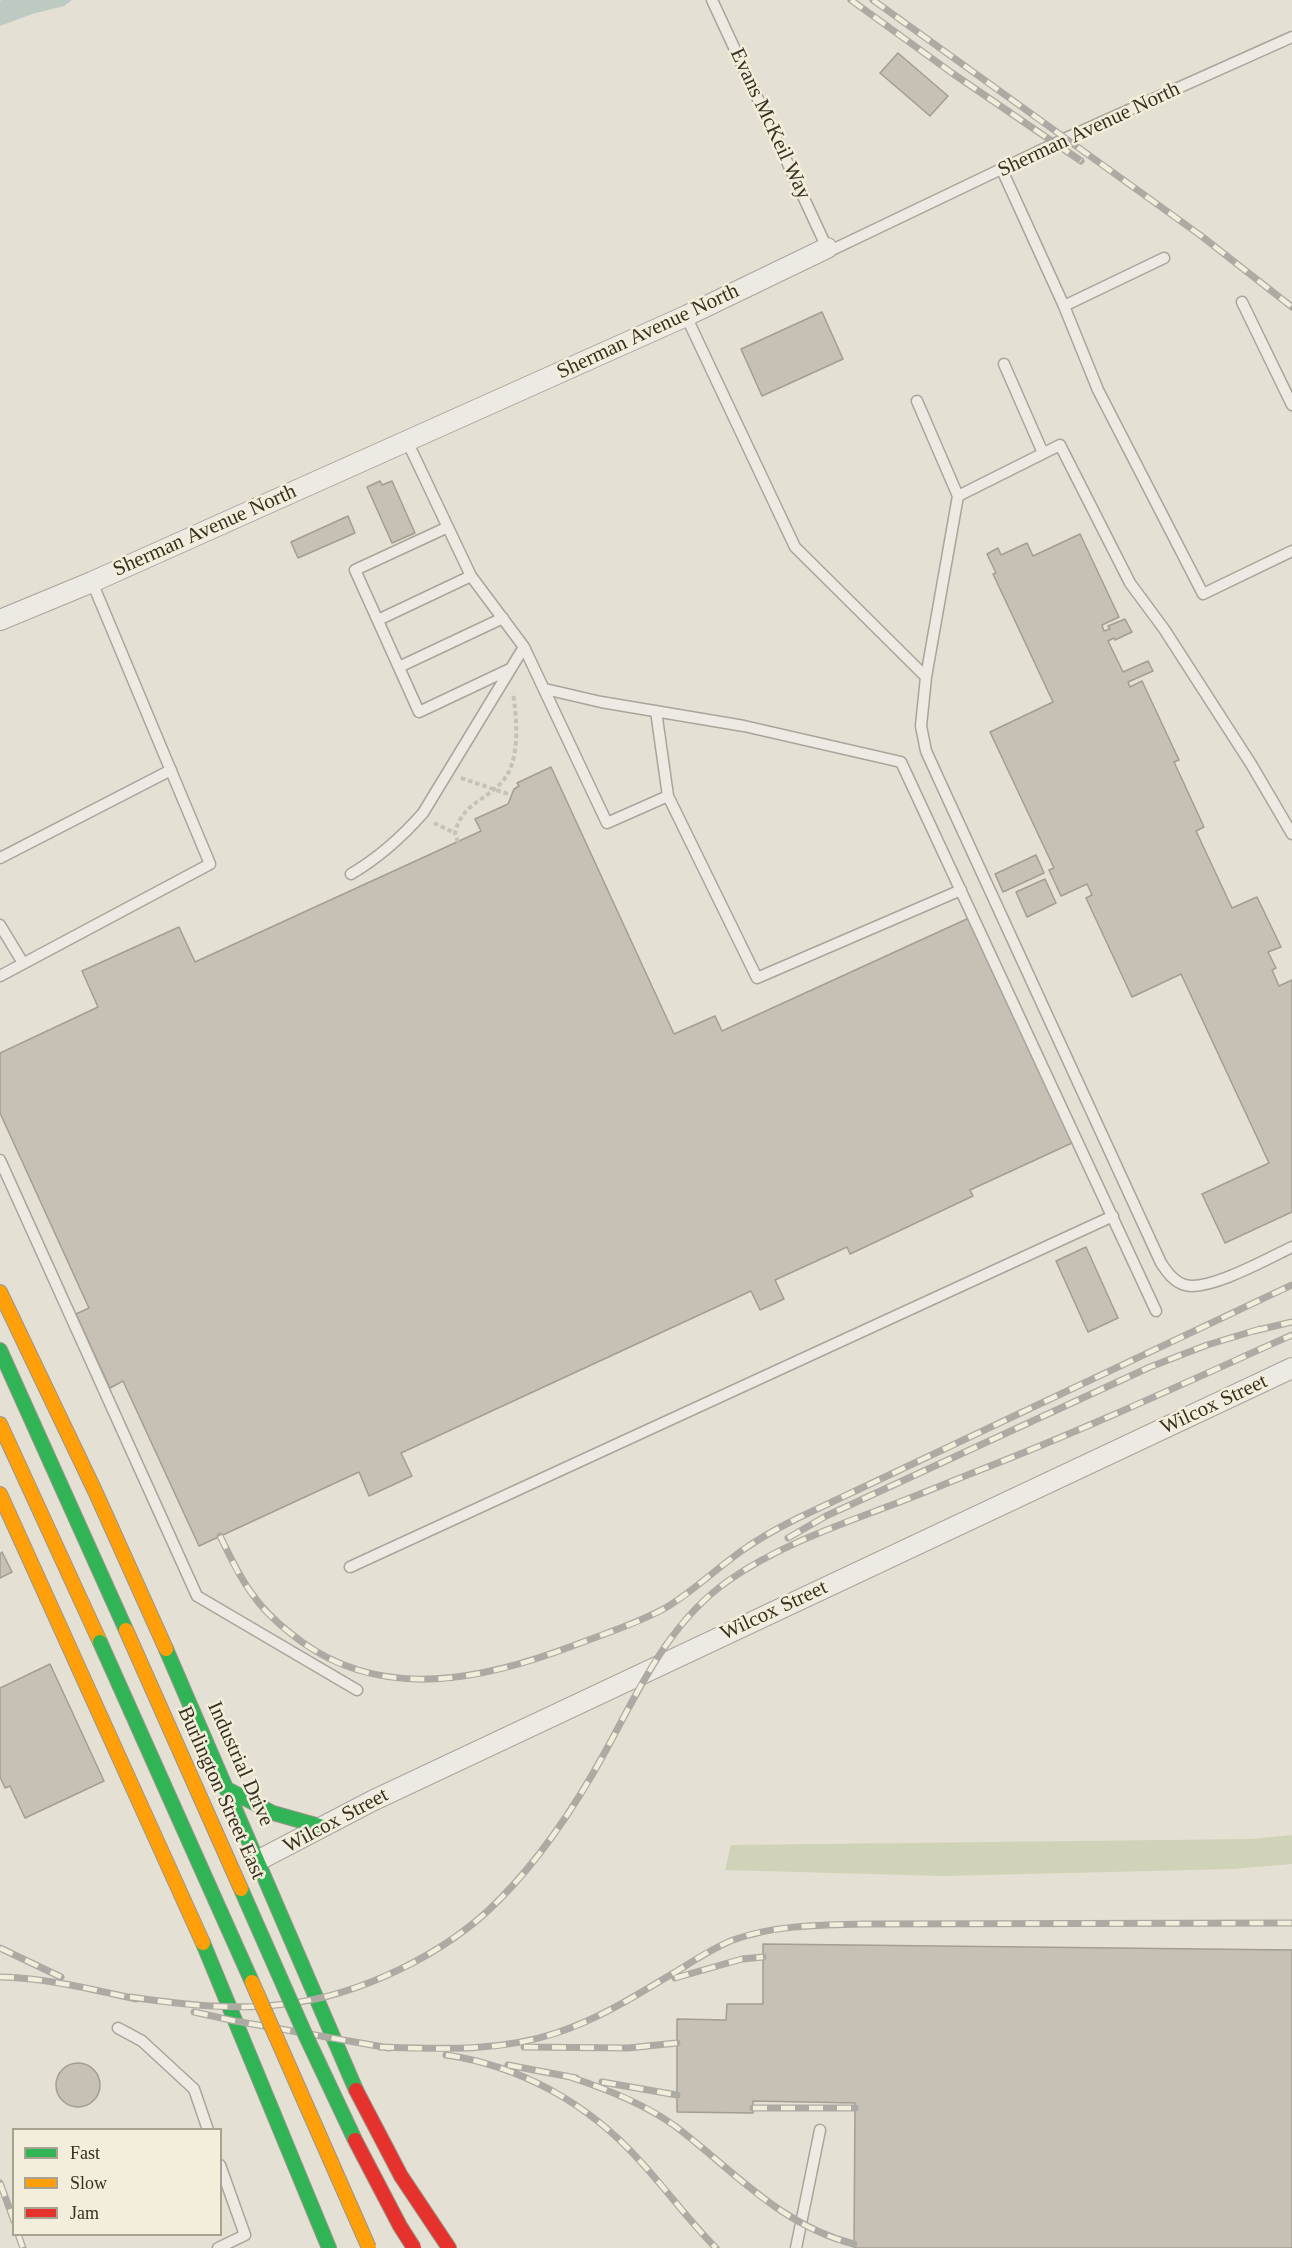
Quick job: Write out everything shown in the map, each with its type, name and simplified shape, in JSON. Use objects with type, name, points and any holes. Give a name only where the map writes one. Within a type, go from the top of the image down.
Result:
[{"type":"street","name":"Sherman Avenue North","points":[[0,620],[92,582],[686,316],[827,248]]},
{"type":"street","name":"Industrial Drive","points":[[0,1292],[94,1491],[259,1860],[350,2078],[401,2176],[449,2248]]},
{"type":"street","name":"Burlington Street East","points":[[0,1350],[305,2034],[363,2157],[414,2248]]},
{"type":"street","name":"Wilcox Street","points":[[259,1860],[372,1801],[640,1673],[1292,1368]]},
{"type":"street","points":[[0,1424],[239,1952],[369,2248]]},
{"type":"street","points":[[0,1494],[210,1961],[329,2248]]},
{"type":"street","points":[[227,1789],[279,1817],[323,1827]]},
{"type":"street","points":[[147,1822],[174,1843],[214,1859],[259,1860]]},
{"type":"street","points":[[210,1961],[215,1936],[232,1897],[259,1860]]},
{"type":"lane","name":"Evans McKeil Way","points":[[712,0],[827,248]]},
{"type":"lane","name":"Sherman Avenue North","points":[[827,248],[834,249],[1075,134],[1292,37]]},
{"type":"lane","points":[[1002,170],[1064,306],[1098,390],[1203,594],[1292,551]]},
{"type":"lane","points":[[1064,306],[1164,258]]},
{"type":"lane","points":[[1242,302],[1292,405]]},
{"type":"lane","points":[[686,316],[795,547],[926,677]]},
{"type":"lane","points":[[1004,364],[1043,453]]},
{"type":"lane","points":[[917,401],[958,496],[926,677],[921,726],[926,751],[1168,1274],[1185,1285],[1196,1287],[1214,1282],[1292,1247]]},
{"type":"lane","points":[[407,441],[471,576],[524,647],[607,823],[669,796]]},
{"type":"lane","points":[[958,496],[1060,445],[1130,583],[1164,629],[1251,764],[1292,834]]},
{"type":"lane","points":[[448,527],[356,570],[419,712],[510,669]]},
{"type":"lane","points":[[378,620],[471,576]]},
{"type":"lane","points":[[0,976],[210,864],[92,582]]},
{"type":"lane","points":[[399,667],[503,618]]},
{"type":"lane","points":[[351,874],[386,851],[420,816],[449,773],[524,647]]},
{"type":"lane","points":[[545,689],[744,726],[901,762],[1156,1311]]},
{"type":"lane","points":[[656,711],[669,796],[757,978],[960,890]]},
{"type":"lane","points":[[0,858],[171,770]]},
{"type":"lane","points":[[0,925],[23,963]]},
{"type":"lane","points":[[0,1160],[197,1596],[357,1690]]},
{"type":"lane","points":[[350,1567],[1113,1216]]},
{"type":"lane","points":[[118,2028],[142,2042],[194,2090],[207,2128]]},
{"type":"lane","points":[[795,2248],[820,2130]]},
{"type":"lane","points":[[218,2248],[245,2235],[222,2171]]},
{"type":"path","points":[[458,842],[455,833],[457,823],[465,811],[503,782],[507,775],[517,740],[518,725],[510,669]]},
{"type":"path","points":[[449,773],[511,795]]},
{"type":"path","points":[[420,816],[455,833]]},
{"type":"green space","points":[[1292,1835],[1292,1864],[1232,1869],[944,1876],[725,1870],[731,1845],[1251,1839]]},
{"type":"shaded area","points":[[72,0],[64,6],[32,14],[0,26],[0,1]]},
{"type":"building","points":[[898,53],[948,96],[930,116],[880,73]]},
{"type":"building","points":[[822,312],[843,359],[762,396],[741,349]]},
{"type":"building","points":[[380,481],[382,485],[392,481],[415,533],[392,543],[367,487]]},
{"type":"building","points":[[348,516],[355,533],[298,558],[291,542]]},
{"type":"building","points":[[1080,534],[1119,617],[1102,625],[1104,631],[1110,629],[1108,626],[1125,619],[1132,632],[1108,641],[1123,672],[1148,661],[1153,671],[1128,682],[1130,687],[1142,681],[1179,760],[1174,762],[1204,827],[1196,831],[1232,908],[1257,897],[1281,947],[1268,952],[1276,968],[1272,970],[1279,986],[1292,980],[1292,1212],[1225,1243],[1202,1194],[1269,1163],[1181,974],[1132,997],[1086,898],[1092,895],[1087,884],[1061,896],[1049,870],[1054,868],[990,732],[1053,702],[993,574],[996,573],[987,554],[998,548],[1001,555],[1027,543],[1033,556]]},
{"type":"building","points":[[551,767],[674,1034],[715,1016],[722,1031],[969,918],[1072,1143],[970,1190],[973,1196],[850,1254],[847,1247],[775,1280],[784,1299],[760,1310],[751,1291],[401,1453],[412,1476],[369,1496],[359,1472],[199,1546],[123,1381],[110,1388],[76,1314],[89,1308],[0,1113],[0,1053],[98,1007],[82,971],[179,927],[195,962],[481,831],[475,819],[508,804],[514,789],[519,786],[517,783]]},
{"type":"building","points":[[1036,855],[1044,873],[1003,892],[995,874]]},
{"type":"building","points":[[1045,879],[1056,903],[1027,917],[1016,892]]},
{"type":"building","points":[[1086,1247],[1118,1318],[1088,1332],[1056,1261]]},
{"type":"building","points":[[2,1552],[12,1572],[0,1578],[0,1554]]},
{"type":"building","points":[[50,1664],[104,1781],[25,1818],[10,1786],[5,1788],[0,1777],[0,1688]]},
{"type":"building","points":[[763,1944],[1292,1950],[1292,2248],[854,2248],[855,2103],[753,2101],[753,2113],[677,2112],[677,2019],[726,2020],[727,2004],[763,2004]]},
{"type":"building","points":[[78,2063],[94,2069],[100,2085],[94,2101],[78,2107],[62,2101],[56,2085],[62,2069]]},
{"type":"railway","points":[[851,0],[952,73],[1081,161]]},
{"type":"railway","points":[[873,0],[1200,235],[1292,307]]},
{"type":"railway","points":[[220,1536],[243,1581],[263,1608],[302,1642],[334,1661],[367,1673],[401,1678],[436,1679],[471,1675],[506,1667],[575,1645],[656,1613],[686,1594],[747,1547],[791,1522],[1292,1285]]},
{"type":"railway","points":[[1254,1331],[1292,1322]]},
{"type":"railway","points":[[788,1538],[826,1516],[1150,1367],[1207,1345],[1260,1329]]},
{"type":"railway","points":[[130,1997],[227,2007],[285,2004],[342,1992],[371,1982],[427,1955],[477,1920],[529,1867],[582,1792],[643,1682],[672,1637],[688,1617],[728,1581],[802,1540],[1059,1438],[1292,1335]]},
{"type":"railway","points":[[380,2047],[469,2048],[513,2043],[556,2033],[588,2021],[726,1943],[765,1931],[863,1924],[1292,1923]]},
{"type":"railway","points":[[0,1948],[61,1977]]},
{"type":"railway","points":[[675,1978],[742,1959],[763,1957]]},
{"type":"railway","points":[[0,1977],[52,1982],[136,1999]]},
{"type":"railway","points":[[194,2012],[389,2048]]},
{"type":"railway","points":[[524,2047],[628,2048],[677,2043]]},
{"type":"railway","points":[[446,2055],[501,2068],[527,2078],[576,2105],[620,2141],[716,2248]]},
{"type":"railway","points":[[508,2065],[576,2078]]},
{"type":"railway","points":[[567,2076],[609,2091],[650,2110],[675,2126],[759,2195],[781,2210],[828,2236],[854,2244]]},
{"type":"railway","points":[[602,2082],[677,2095]]},
{"type":"railway","points":[[753,2108],[855,2108]]},
{"type":"railway","points":[[0,2183],[12,2216]]},
{"type":"railway","points":[[19,2236],[23,2248]]},
{"type":"traffic: fast","points":[[0,1350],[126,1630]]},
{"type":"traffic: fast","points":[[100,1642],[252,1982]]},
{"type":"traffic: fast","points":[[166,1649],[356,2090]]},
{"type":"traffic: fast","points":[[227,1789],[273,1813],[323,1827]]},
{"type":"traffic: fast","points":[[241,1889],[355,2140]]},
{"type":"traffic: fast","points":[[203,1943],[329,2248]]},
{"type":"traffic: slow","points":[[0,1292],[95,1491],[166,1649]]},
{"type":"traffic: slow","points":[[0,1424],[100,1642]]},
{"type":"traffic: slow","points":[[0,1494],[203,1943]]},
{"type":"traffic: slow","points":[[126,1630],[241,1889]]},
{"type":"traffic: slow","points":[[252,1982],[369,2248]]},
{"type":"traffic: jam","points":[[356,2090],[401,2176],[449,2248]]},
{"type":"traffic: jam","points":[[355,2140],[414,2248]]}]
